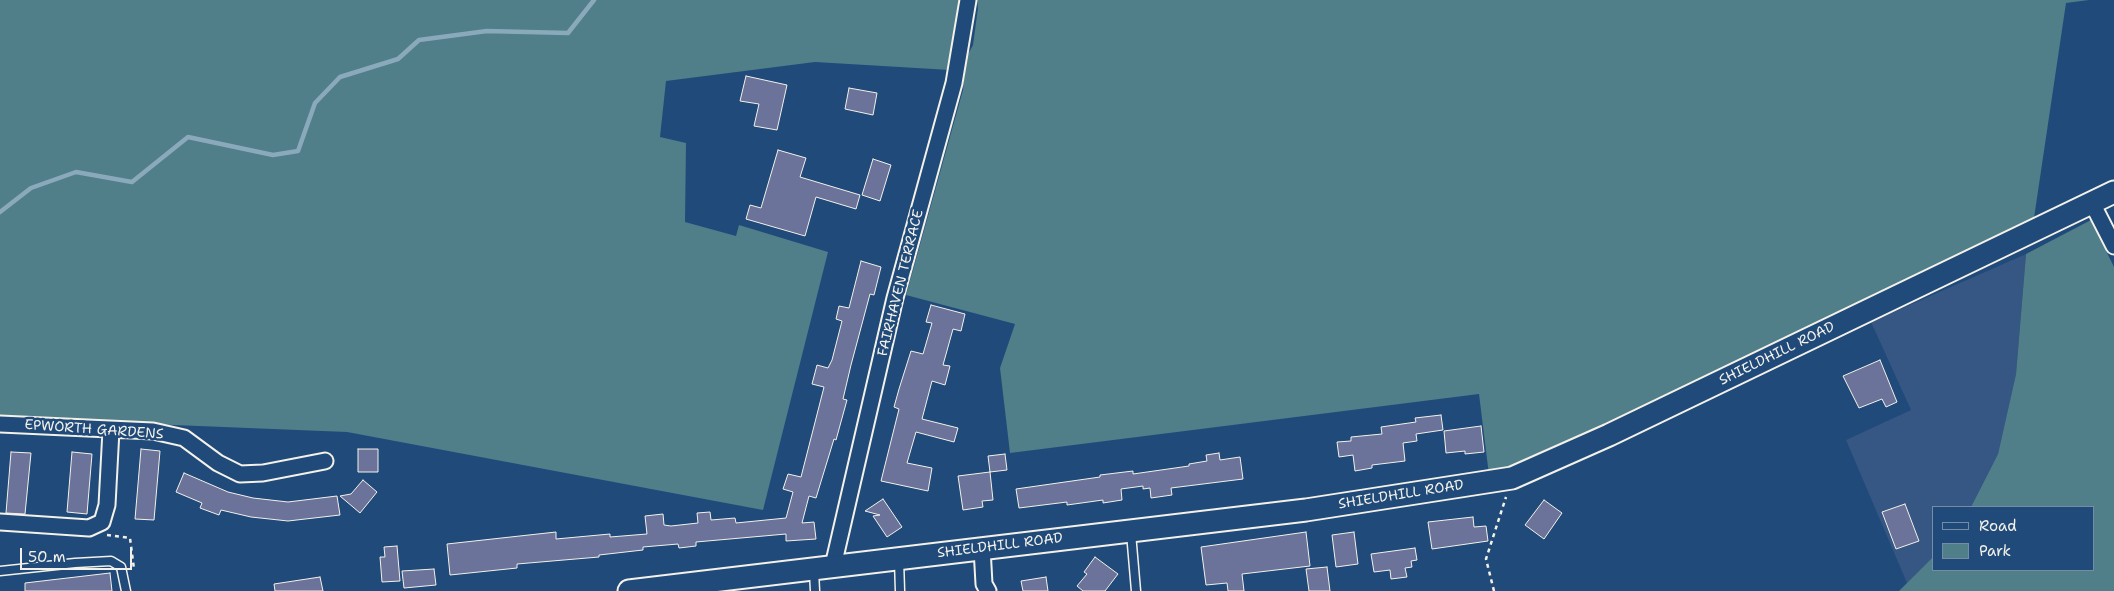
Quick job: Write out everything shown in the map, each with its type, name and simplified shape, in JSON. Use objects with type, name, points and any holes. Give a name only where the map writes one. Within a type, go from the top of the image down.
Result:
[{"type":"main road","name":"SHIELDHILL ROAD","points":[[637,591],[718,585],[823,567],[1306,510],[1512,478],[1609,435],[2114,192]]},
{"type":"street","name":"FAIRHAVEN TERRACE","points":[[823,567],[954,83],[968,0]]},
{"type":"street","points":[[2092,203],[2114,246]]},
{"type":"street","name":"EPWORTH GARDENS","points":[[0,424],[152,431],[184,438],[218,463],[240,474],[263,473],[325,461]]},
{"type":"street","points":[[0,522],[89,528],[102,522],[108,505],[111,430]]},
{"type":"street","points":[[982,548],[984,584],[988,591]]},
{"type":"lane","points":[[1130,531],[1136,591]]},
{"type":"lane","points":[[899,558],[900,591]]},
{"type":"lane","points":[[0,571],[111,561],[121,566],[126,591]]},
{"type":"lane","points":[[815,591],[823,567]]},
{"type":"path","points":[[1494,591],[1486,560],[1512,478]]},
{"type":"path","points":[[89,528],[111,537],[130,538],[135,574]]},
{"type":"shaded area","points":[[2026,254],[2016,374],[1998,454],[1972,506],[1932,506],[1932,558],[1907,583],[1846,440],[1911,410],[1871,322]]},
{"type":"green space","points":[[0,0],[961,0],[950,70],[815,62],[666,81],[660,137],[686,143],[685,222],[736,236],[739,225],[828,252],[763,510],[347,432],[0,418]]},
{"type":"green space","points":[[977,0],[2089,0],[2066,3],[2034,218],[1660,399],[1575,439],[1489,475],[1479,394],[1010,453],[1000,368],[1015,324],[906,295],[963,90],[966,58],[973,45],[978,8]]},
{"type":"green space","points":[[2091,220],[2114,267],[2114,591],[1899,591],[1932,558],[1932,571],[2094,571],[2094,506],[1972,506],[1998,454],[2016,374],[2026,254]]},
{"type":"building","points":[[746,76],[787,85],[777,130],[754,126],[759,104],[740,101]]},
{"type":"building","points":[[849,88],[877,93],[873,115],[845,109]]},
{"type":"building","points":[[778,150],[806,158],[800,177],[860,195],[856,209],[816,197],[805,236],[746,219],[750,205],[761,208]]},
{"type":"building","points":[[873,159],[891,165],[880,201],[862,195]]},
{"type":"building","points":[[861,261],[881,267],[874,295],[870,294],[851,365],[843,399],[847,400],[836,440],[834,439],[816,498],[809,496],[802,523],[814,522],[816,539],[786,541],[786,534],[696,542],[696,546],[679,548],[678,544],[643,547],[643,550],[599,555],[599,557],[517,564],[517,568],[450,575],[447,544],[556,532],[556,539],[610,534],[610,537],[647,534],[645,516],[663,514],[664,525],[671,526],[698,523],[697,513],[710,512],[711,520],[735,518],[736,523],[786,518],[793,492],[783,489],[788,474],[801,477],[824,387],[812,384],[817,365],[828,368],[832,360],[842,321],[836,319],[839,306],[849,308]]},
{"type":"building","points":[[931,305],[965,314],[961,331],[953,329],[943,365],[950,366],[945,385],[932,381],[922,419],[958,428],[954,442],[916,432],[907,463],[932,468],[928,491],[881,481],[899,409],[894,407],[899,389],[911,351],[923,354],[932,323],[926,322]]},
{"type":"building","points":[[1880,360],[1897,402],[1886,407],[1882,399],[1859,408],[1843,376]]},
{"type":"building","points":[[1441,415],[1443,430],[1416,434],[1417,441],[1403,443],[1405,461],[1372,465],[1372,468],[1355,471],[1353,455],[1339,457],[1337,442],[1351,441],[1351,437],[1382,434],[1381,427],[1416,422],[1415,418]]},
{"type":"building","points":[[1481,426],[1484,452],[1446,453],[1444,431]]},
{"type":"building","points":[[141,449],[160,451],[154,520],[135,519]]},
{"type":"building","points":[[358,449],[378,449],[378,472],[358,472]]},
{"type":"building","points":[[11,452],[31,453],[25,514],[6,513]]},
{"type":"building","points":[[72,452],[92,454],[87,514],[67,512]]},
{"type":"building","points":[[1219,453],[1220,460],[1240,457],[1243,479],[1171,488],[1172,495],[1151,498],[1150,488],[1143,489],[1143,486],[1121,489],[1122,500],[1103,503],[1103,500],[1067,505],[1067,502],[1019,508],[1016,489],[1100,477],[1100,475],[1133,471],[1133,474],[1189,466],[1189,464],[1207,461],[1206,455]]},
{"type":"building","points":[[1005,454],[1007,470],[990,472],[988,456]]},
{"type":"building","points":[[990,472],[993,500],[982,501],[983,507],[963,510],[958,476]]},
{"type":"building","points":[[184,473],[228,492],[253,498],[288,502],[337,496],[340,515],[288,521],[251,517],[221,510],[219,515],[200,508],[202,503],[176,492]]},
{"type":"building","points":[[363,480],[377,492],[360,513],[340,496],[351,494]]},
{"type":"building","points":[[883,499],[902,527],[887,537],[873,516],[880,515],[865,511]]},
{"type":"building","points":[[1544,500],[1562,513],[1544,539],[1525,525]]},
{"type":"building","points":[[1905,504],[1919,541],[1896,549],[1882,512]]},
{"type":"building","points":[[1473,517],[1474,527],[1486,526],[1488,541],[1432,549],[1428,522]]},
{"type":"building","points":[[1306,532],[1310,566],[1242,574],[1244,591],[1228,591],[1227,583],[1206,585],[1201,547]]},
{"type":"building","points":[[1354,532],[1358,564],[1336,567],[1332,535]]},
{"type":"building","points":[[397,546],[400,581],[382,582],[380,557],[385,557],[384,547]]},
{"type":"building","points":[[1415,548],[1417,560],[1411,561],[1412,567],[1405,568],[1407,577],[1391,579],[1390,570],[1374,572],[1371,554]]},
{"type":"building","points":[[1095,557],[1118,574],[1105,591],[1083,591],[1077,586],[1087,574],[1084,572]]},
{"type":"building","points":[[1327,567],[1330,591],[1309,591],[1306,569]]},
{"type":"building","points":[[434,569],[436,585],[404,588],[402,571]]},
{"type":"building","points":[[110,573],[112,591],[25,591],[25,583]]},
{"type":"building","points":[[320,577],[323,591],[275,591],[274,584]]},
{"type":"building","points":[[1046,577],[1048,591],[1023,591],[1021,581]]},
{"type":"waterway","points":[[0,212],[31,188],[76,172],[132,182],[188,137],[273,155],[298,151],[315,103],[340,77],[398,59],[419,40],[487,31],[568,33],[594,0]]}]
